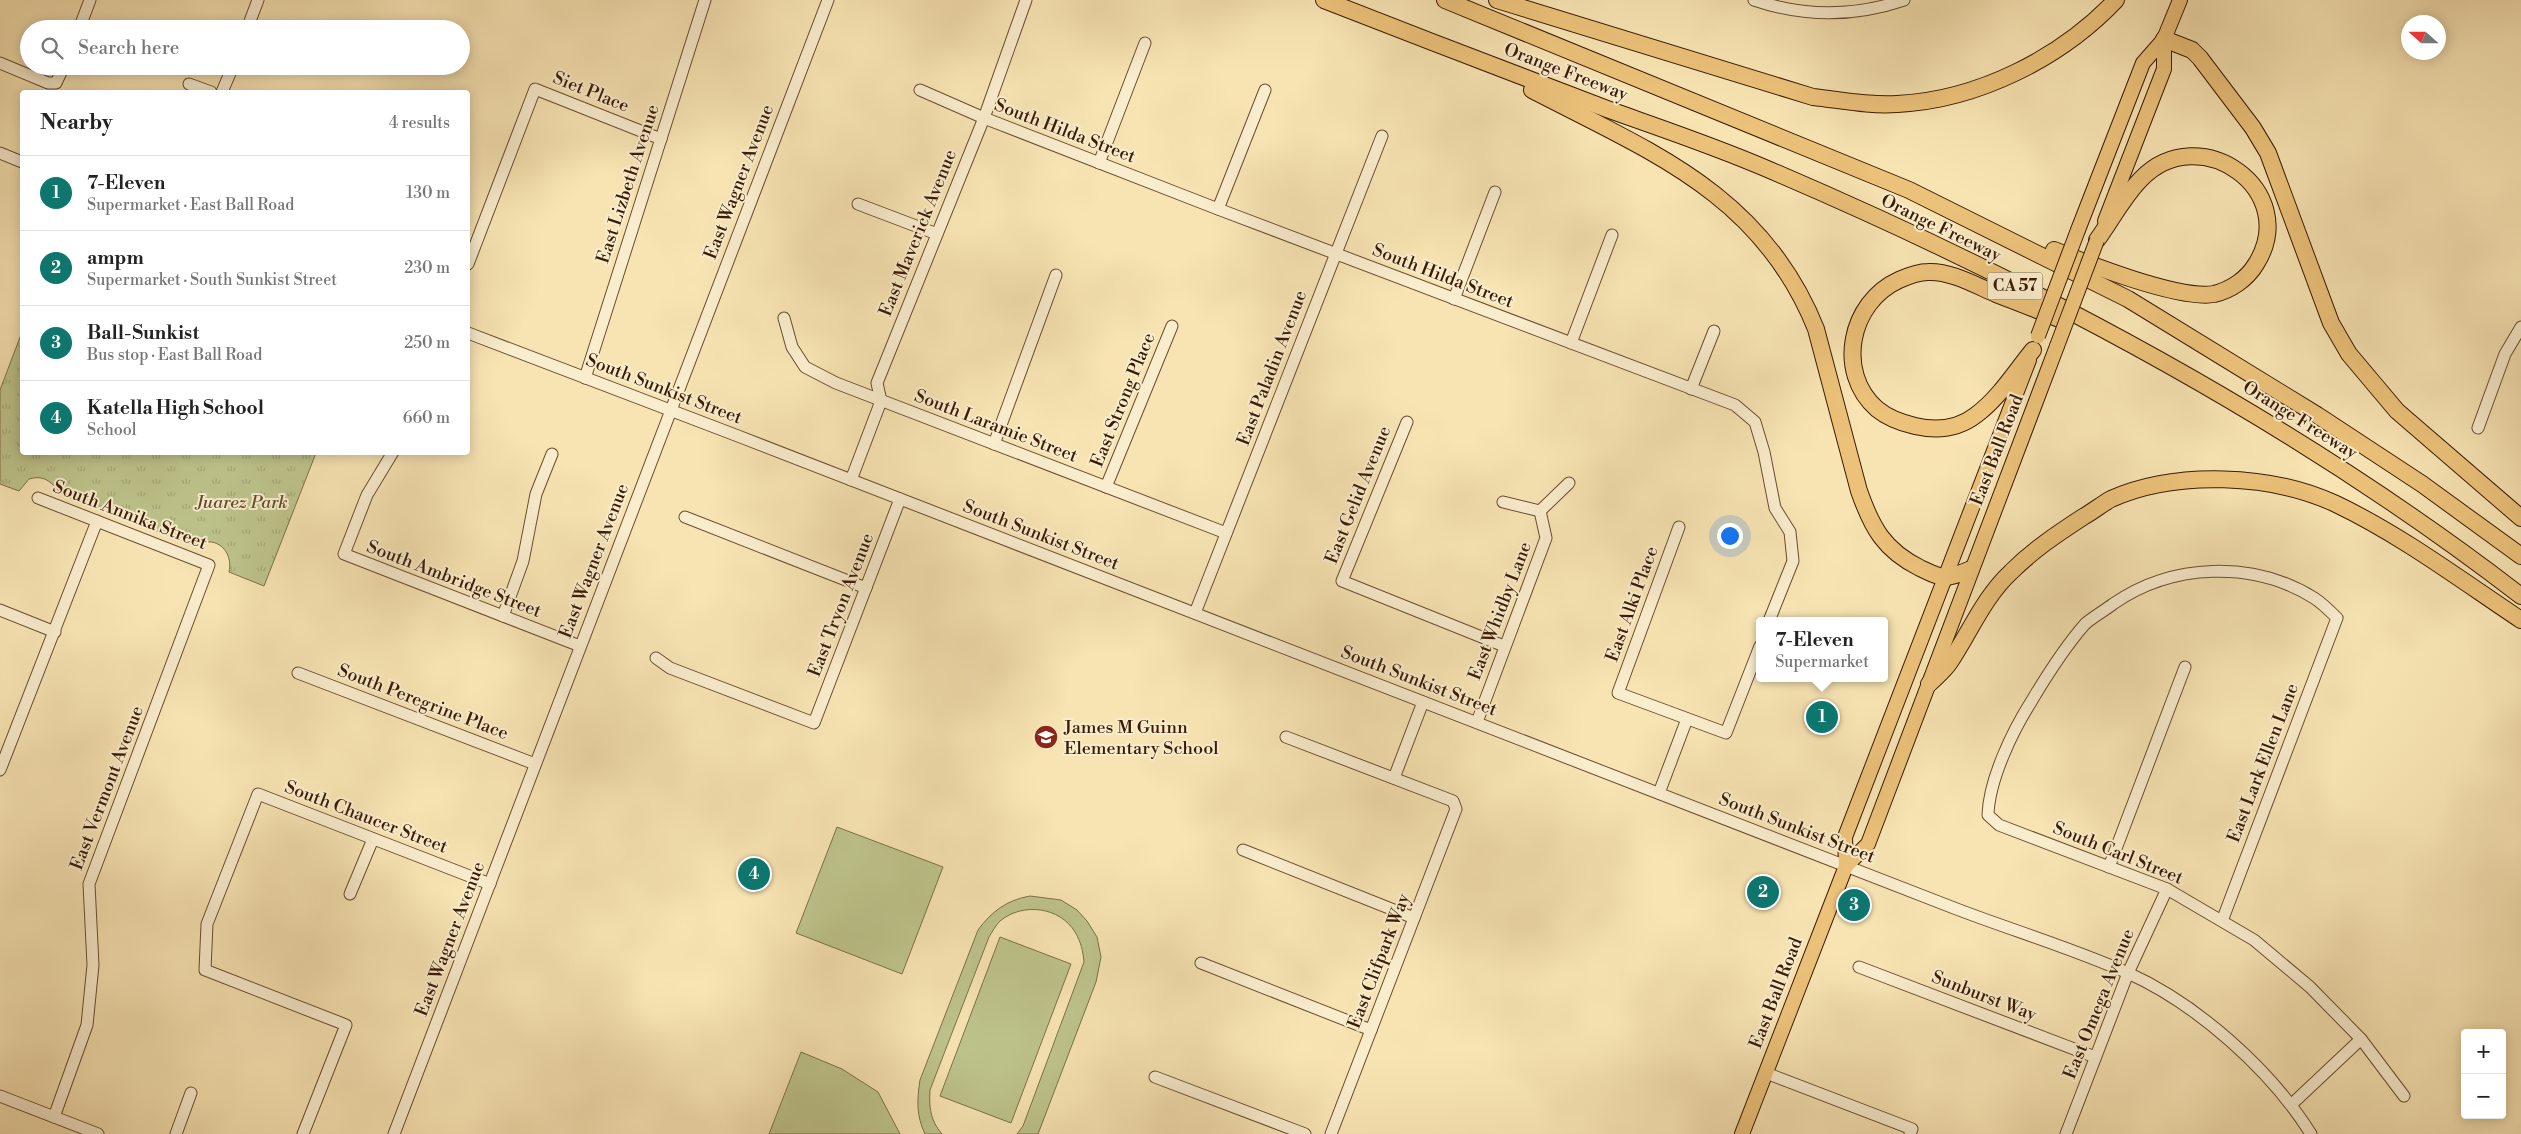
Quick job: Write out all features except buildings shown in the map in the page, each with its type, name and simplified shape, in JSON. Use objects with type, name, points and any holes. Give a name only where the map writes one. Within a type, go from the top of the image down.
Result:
[{"type":"highway","name":"Orange Freeway","points":[[1324,0],[1763,167],[1908,233],[2154,356],[2247,409],[2389,500],[2521,596]]},
{"type":"highway","name":"Orange Freeway","points":[[1445,0],[1909,190],[2128,299],[2317,414],[2422,484],[2521,556]]},
{"type":"highway","points":[[1497,0],[1813,97],[1862,103],[1897,104],[1941,99],[1983,86],[2022,69],[2060,47],[2116,0]]},
{"type":"highway","points":[[2164,39],[2192,50],[2254,128],[2268,153],[2331,324],[2350,354],[2397,411],[2521,518]]},
{"type":"highway","points":[[1468,56],[1677,165],[1707,186],[1759,234],[1781,262],[1809,310],[1816,329],[1859,491],[1873,524],[1890,549],[1900,558],[1932,574],[1946,577],[1971,570]]},
{"type":"highway","points":[[1909,190],[2105,270],[2186,293],[2201,295],[2214,294],[2230,287],[2254,268],[2265,246],[2266,218],[2258,191],[2249,179],[2233,166],[2214,158],[2188,156],[2163,163],[2140,179],[2097,240]]},
{"type":"highway","points":[[2036,343],[1991,401],[1976,416],[1959,425],[1944,429],[1905,424],[1877,409],[1860,385],[1852,349],[1859,319],[1878,292],[1898,281],[1928,272],[1950,274],[2154,356]]},
{"type":"highway","points":[[1929,684],[1949,664],[1996,589],[2009,573],[2042,543],[2111,500],[2144,488],[2178,482],[2216,479],[2287,486],[2335,503],[2382,529],[2521,620]]},
{"type":"main road","name":"East Ball Road","points":[[1742,1134],[1846,866],[1845,837],[2078,230],[2143,63],[2164,39],[2180,0]]},
{"type":"main road","name":"East Ball Road","points":[[1846,866],[1868,844],[2097,240],[2164,69],[2164,39]]},
{"type":"street","points":[[82,20],[90,0]]},
{"type":"street","points":[[250,20],[258,0]]},
{"type":"street","name":"East Lizbeth Avenue","points":[[585,378],[705,0]]},
{"type":"street","name":"East Wagner Avenue","points":[[394,1134],[828,0]]},
{"type":"street","name":"East Maverick Avenue","points":[[852,480],[880,401],[877,384],[984,118],[1026,0]]},
{"type":"street","points":[[1754,0],[1798,11],[1828,13],[1867,10],[1904,0]]},
{"type":"street","points":[[1100,163],[1145,43]]},
{"type":"street","points":[[0,63],[20,71]]},
{"type":"street","points":[[29,75],[48,83],[56,83],[60,75]]},
{"type":"street","points":[[223,90],[229,75]]},
{"type":"street","points":[[189,84],[206,90]]},
{"type":"street","name":"Siet Place","points":[[470,259],[535,89],[661,139]]},
{"type":"street","name":"South Hilda Street","points":[[920,90],[984,118],[1218,209],[1735,406],[1755,422],[1775,508],[1790,532],[1793,561],[1772,617]]},
{"type":"street","points":[[1218,209],[1265,90]]},
{"type":"street","name":"East Paladin Avenue","points":[[1195,613],[1382,136]]},
{"type":"street","points":[[0,153],[20,161]]},
{"type":"street","points":[[1454,299],[1495,192]]},
{"type":"street","points":[[858,204],[937,234]]},
{"type":"street","points":[[1571,343],[1612,235]]},
{"type":"street","points":[[994,444],[1056,275]]},
{"type":"street","name":"South Laramie Street","points":[[784,318],[792,347],[805,367],[836,383],[1226,533]]},
{"type":"street","name":"East Strong Place","points":[[1106,487],[1172,326]]},
{"type":"street","points":[[2478,428],[2505,354],[2521,327]]},
{"type":"street","points":[[1692,389],[1714,331]]},
{"type":"street","name":"South Sunkist Street","points":[[470,334],[1846,866],[2128,973],[2190,1011],[2245,1053],[2292,1104],[2311,1134]]},
{"type":"street","name":"East Gelid Avenue","points":[[1407,422],[1342,581],[1504,646]]},
{"type":"street","points":[[503,616],[524,561],[536,494],[552,454]]},
{"type":"street","name":"South Ambridge Street","points":[[391,455],[368,495],[344,554],[580,646]]},
{"type":"street","points":[[1503,502],[1540,512],[1570,483]]},
{"type":"street","name":"South Annika Street","points":[[38,498],[210,565]]},
{"type":"street","name":"East Tryon Avenue","points":[[656,658],[670,668],[814,723],[900,499]]},
{"type":"street","name":"East Whidby Lane","points":[[1477,722],[1546,538],[1540,512]]},
{"type":"street","points":[[685,517],[866,588]]},
{"type":"street","points":[[0,770],[5,742],[55,632],[97,521]]},
{"type":"street","name":"East Alki Place","points":[[1679,527],[1618,693],[1687,719]]},
{"type":"street","name":"East Vermont Avenue","points":[[54,1117],[87,1025],[93,964],[89,884],[210,565]]},
{"type":"street","name":"South Carl Street","points":[[2337,618],[2315,598],[2280,582],[2245,572],[2210,571],[2169,578],[2128,594],[2086,623],[2049,672],[2016,725],[1988,798],[1988,815],[1999,825],[2167,889],[2254,940],[2310,987],[2361,1039],[2404,1096]]},
{"type":"street","points":[[0,610],[55,632]]},
{"type":"street","name":"East Lark Ellen Lane","points":[[2222,921],[2337,618]]},
{"type":"street","points":[[1659,793],[1687,719],[1726,733],[1756,656]]},
{"type":"street","points":[[2109,867],[2185,666]]},
{"type":"street","name":"South Peregrine Place","points":[[298,673],[535,764]]},
{"type":"street","points":[[1286,737],[1394,778],[1423,702]]},
{"type":"street","name":"East Clifpark Way","points":[[1331,1134],[1456,809],[1453,801],[1394,778]]},
{"type":"street","name":"South Chaucer Street","points":[[303,1134],[346,1025],[205,970],[207,924],[258,794],[490,884]]},
{"type":"street","points":[[350,894],[373,839]]},
{"type":"street","points":[[1243,850],[1414,918]]},
{"type":"street","name":"East Omega Avenue","points":[[2066,1134],[2128,973],[2167,889]]},
{"type":"street","points":[[1201,963],[1371,1030]]},
{"type":"street","name":"Sunburst Way","points":[[1859,967],[2095,1057]]},
{"type":"street","points":[[2292,1104],[2361,1039]]},
{"type":"street","points":[[1766,1073],[1912,1129],[1910,1134]]},
{"type":"street","points":[[1156,1077],[1305,1134]]},
{"type":"street","points":[[176,1134],[191,1093]]},
{"type":"street","points":[[0,1096],[98,1134]]},
{"type":"green space","name":"Juarez Park","points":[[20,337],[20,455],[315,455],[264,586],[229,572],[230,562],[227,553],[221,546],[212,542],[191,544],[63,495],[44,479],[29,479],[19,491],[0,484],[0,390]]},
{"type":"green space","points":[[837,827],[943,867],[902,974],[796,933]]},
{"type":"green space","points":[[1030,896],[1061,900],[1077,910],[1097,937],[1101,957],[1096,982],[1038,1134],[1017,1134],[1023,1126],[1084,962],[1079,939],[1075,932],[1060,917],[1040,910],[1019,911],[1009,915],[1000,921],[989,937],[930,1090],[931,1113],[935,1124],[942,1134],[925,1134],[918,1107],[920,1080],[978,930],[1001,907],[1014,900]]},
{"type":"green space","points":[[1000,937],[1071,964],[1011,1123],[940,1096]]},
{"type":"green space","points":[[801,1052],[842,1069],[878,1092],[900,1134],[769,1134]]},
{"type":"place","name":"7-Eleven","points":[[1822,717]]},
{"type":"place","name":"James M Guinn Elementary School","points":[[1046,737]]},
{"type":"place","name":"Katella High School","points":[[754,874]]},
{"type":"place","name":"ampm","points":[[1763,892]]},
{"type":"place","name":"Ball-Sunkist","points":[[1854,905]]}]
